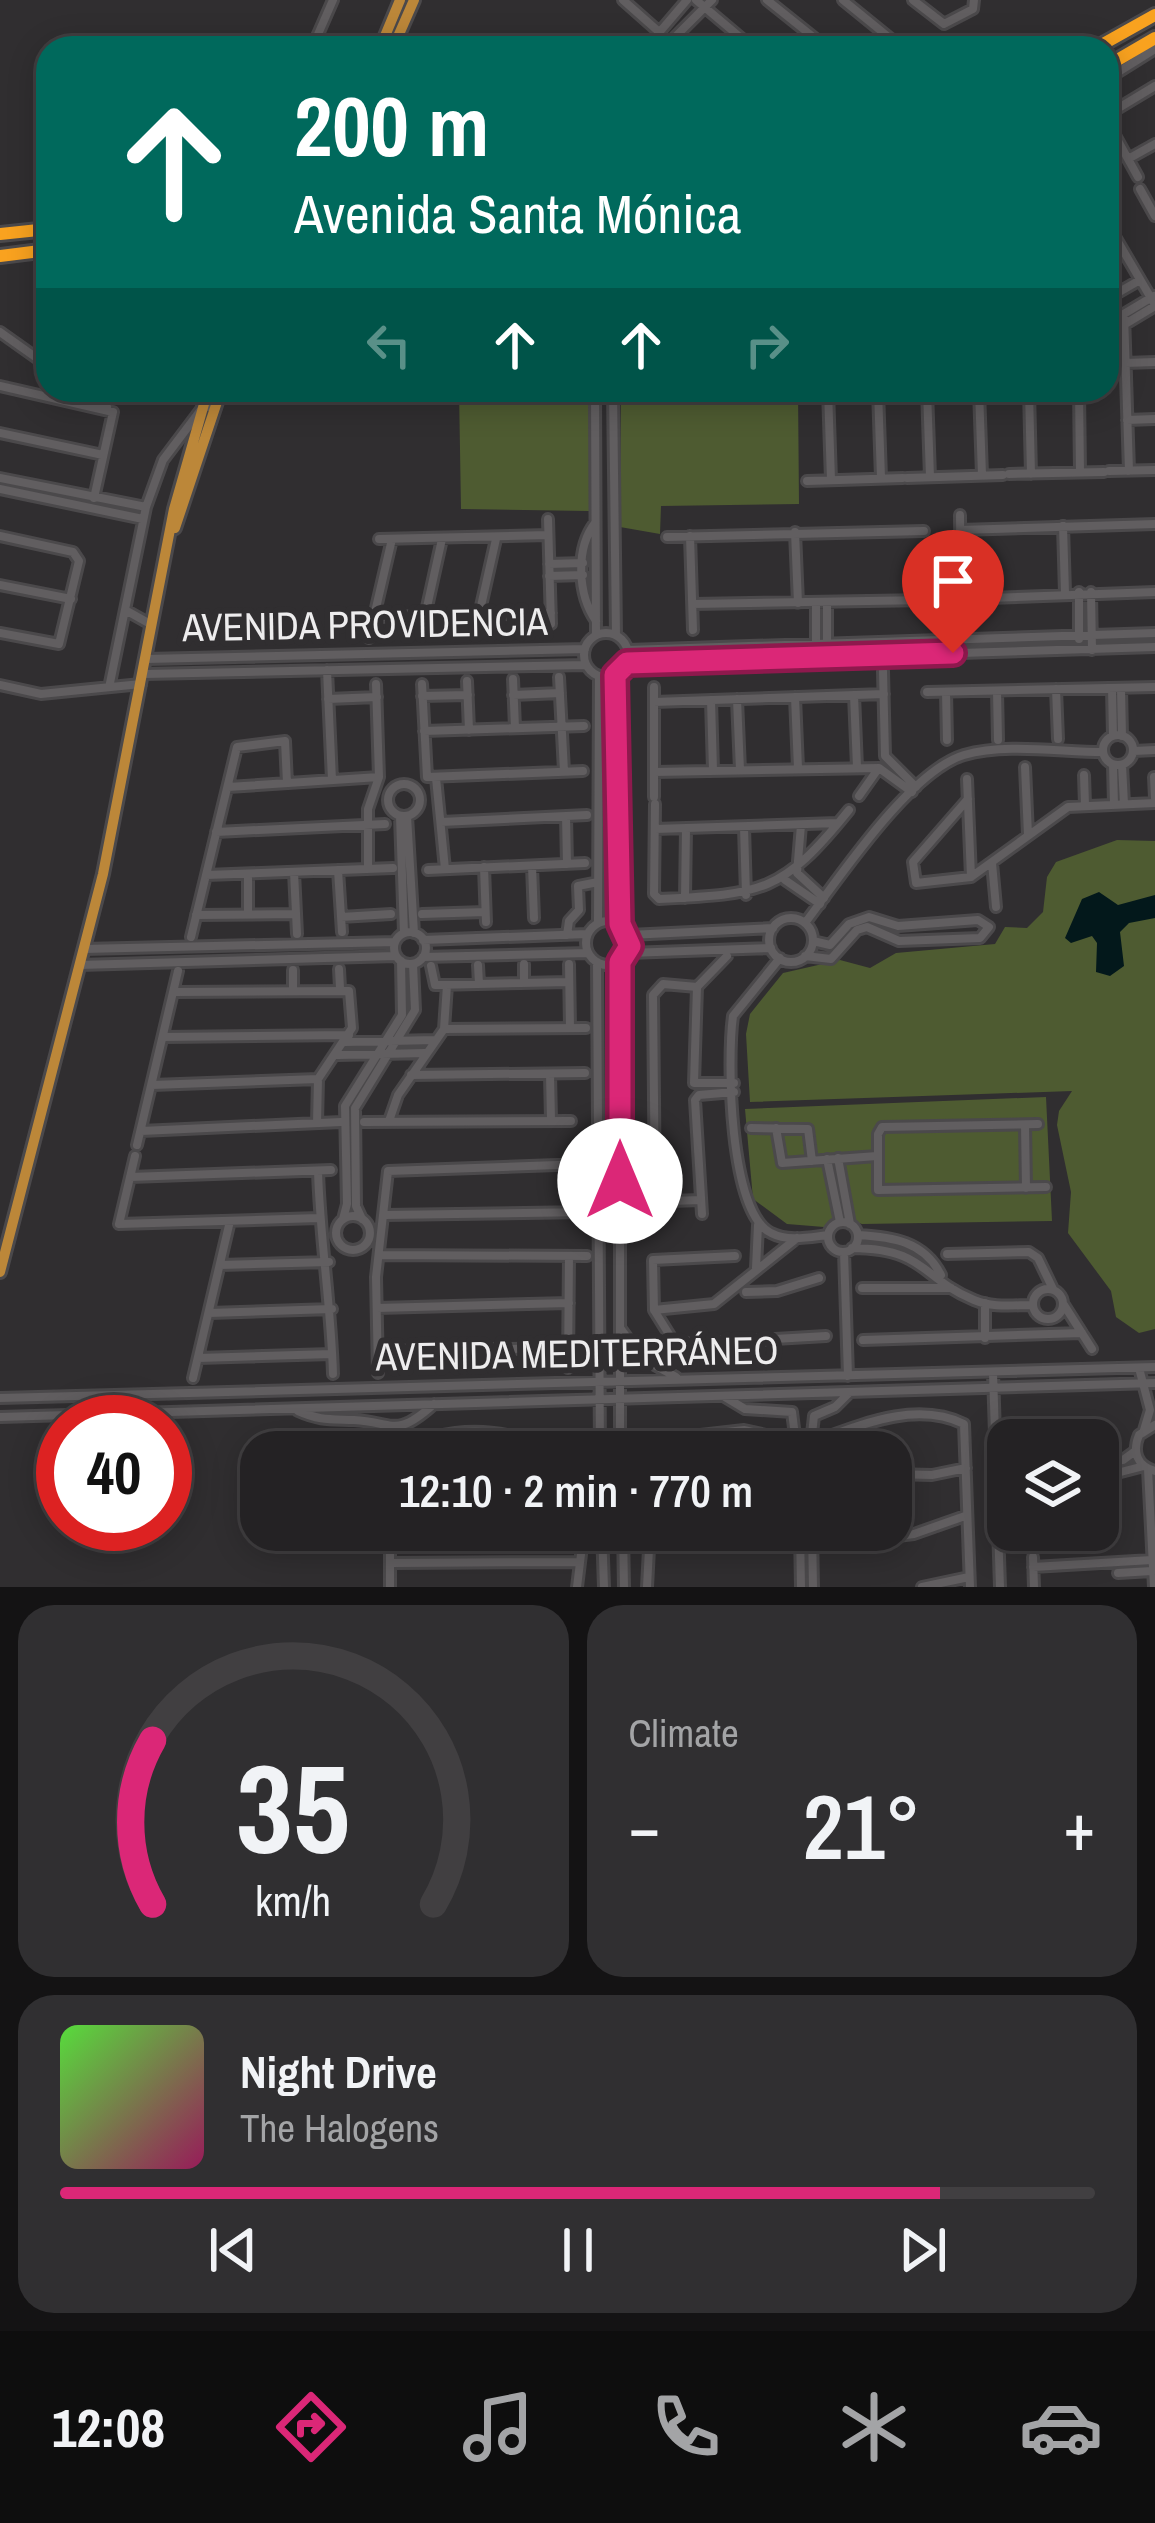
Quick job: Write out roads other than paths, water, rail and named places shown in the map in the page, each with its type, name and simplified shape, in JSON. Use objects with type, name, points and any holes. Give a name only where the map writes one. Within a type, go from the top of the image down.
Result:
[{"type":"highway","points":[[1117,36],[1155,15]]},
{"type":"highway","points":[[1119,59],[1155,38]]},
{"type":"highway","points":[[0,234],[36,230]]},
{"type":"highway","points":[[0,256],[36,252]]},
{"type":"main road","points":[[385,36],[400,0]]},
{"type":"main road","points":[[398,36],[414,0]]},
{"type":"main road","points":[[209,402],[209,407]]},
{"type":"main road","points":[[0,1272],[80,964],[170,542],[213,402]]},
{"type":"street","points":[[316,36],[333,0]]},
{"type":"street","points":[[622,0],[658,31]]},
{"type":"street","points":[[767,0],[812,36]]},
{"type":"street","points":[[843,0],[887,36]]},
{"type":"street","points":[[914,0],[944,24],[973,8],[974,0]]},
{"type":"street","points":[[654,36],[699,2]]},
{"type":"street","points":[[673,36],[699,2]]},
{"type":"street","points":[[699,2],[739,36]]},
{"type":"street","points":[[1119,72],[1155,49]]},
{"type":"street","points":[[1119,110],[1155,86]]},
{"type":"street","points":[[1119,141],[1138,177]]},
{"type":"street","points":[[1128,159],[1155,144]]},
{"type":"street","points":[[1140,189],[1153,208]]},
{"type":"street","points":[[1119,244],[1154,301],[1119,324]]},
{"type":"street","points":[[1119,292],[1140,280]]},
{"type":"street","points":[[1119,320],[1124,319]]},
{"type":"street","points":[[1124,319],[1129,471]]},
{"type":"street","points":[[0,333],[36,358]]},
{"type":"street","points":[[1125,363],[1155,362]]},
{"type":"street","points":[[0,386],[36,394]]},
{"type":"street","points":[[70,402],[113,412]]},
{"type":"street","points":[[99,402],[113,412]]},
{"type":"street","points":[[595,402],[596,635],[585,649],[586,665],[599,676],[615,675],[627,663],[628,650],[616,635],[613,402]]},
{"type":"street","points":[[828,402],[831,481]]},
{"type":"street","points":[[878,402],[881,478]]},
{"type":"street","points":[[927,402],[930,477]]},
{"type":"street","points":[[979,402],[982,476]]},
{"type":"street","points":[[1029,402],[1031,474]]},
{"type":"street","points":[[1079,402],[1080,472]]},
{"type":"street","points":[[110,682],[146,507],[163,460],[209,407]]},
{"type":"street","points":[[92,508],[113,412]]},
{"type":"street","points":[[1127,420],[1155,419]]},
{"type":"street","points":[[0,433],[103,455]]},
{"type":"street","points":[[807,482],[1155,470]]},
{"type":"street","points":[[0,478],[146,507]]},
{"type":"street","points":[[0,489],[142,519]]},
{"type":"street","points":[[960,514],[961,624]]},
{"type":"street","points":[[374,617],[551,618],[548,519]]},
{"type":"street","points":[[596,522],[583,543],[584,601],[596,621]]},
{"type":"street","points":[[960,530],[1155,524]]},
{"type":"street","points":[[1063,526],[1065,593]]},
{"type":"street","points":[[667,537],[924,531]]},
{"type":"street","points":[[795,532],[798,604]]},
{"type":"street","points":[[379,539],[548,535]]},
{"type":"street","points":[[0,536],[78,555],[59,644],[0,633]]},
{"type":"street","points":[[690,536],[693,630]]},
{"type":"street","points":[[425,616],[442,538]]},
{"type":"street","points":[[369,638],[392,539]]},
{"type":"street","points":[[479,615],[496,539]]},
{"type":"street","points":[[549,564],[583,563]]},
{"type":"street","points":[[550,576],[583,575]]},
{"type":"street","points":[[0,585],[71,599]]},
{"type":"street","points":[[1078,592],[1078,650]]},
{"type":"street","points":[[1091,592],[1092,650]]},
{"type":"street","points":[[961,599],[1155,592]]},
{"type":"street","points":[[693,604],[928,599]]},
{"type":"street","points":[[827,603],[827,655]]},
{"type":"street","points":[[815,656],[816,604]]},
{"type":"street","points":[[126,610],[152,625]]},
{"type":"street","points":[[628,650],[1155,633]]},
{"type":"street","points":[[596,635],[616,635]]},
{"type":"street","points":[[627,663],[1155,647]]},
{"type":"street","name":"AVENIDA PROVIDENCIA","points":[[146,659],[585,649]]},
{"type":"street","name":"AVENIDA PROVIDENCIA","points":[[0,685],[41,694],[143,679],[586,665]]},
{"type":"street","points":[[327,670],[332,780]]},
{"type":"street","points":[[884,671],[887,761],[914,789]]},
{"type":"street","points":[[615,675],[620,924],[629,935],[628,953],[620,962],[620,1431]]},
{"type":"street","points":[[409,933],[424,940],[587,934],[598,923],[599,676]]},
{"type":"street","points":[[559,677],[563,771]]},
{"type":"street","points":[[513,679],[515,728]]},
{"type":"street","points":[[467,681],[469,730]]},
{"type":"street","points":[[368,869],[368,809],[380,777],[376,684]]},
{"type":"street","points":[[422,684],[426,774],[436,778],[583,771]]},
{"type":"street","points":[[654,687],[656,898],[746,895],[785,880],[849,810]]},
{"type":"street","points":[[927,692],[1155,687]]},
{"type":"street","points":[[1103,752],[1118,736],[1117,688]]},
{"type":"street","points":[[1056,689],[1058,739]]},
{"type":"street","points":[[997,691],[998,740]]},
{"type":"street","points":[[946,692],[947,740]]},
{"type":"street","points":[[514,695],[560,693]]},
{"type":"street","points":[[654,702],[884,694]]},
{"type":"street","points":[[422,697],[467,695]]},
{"type":"street","points":[[854,695],[856,767]]},
{"type":"street","points":[[328,699],[377,697]]},
{"type":"street","points":[[796,697],[798,769]]},
{"type":"street","points":[[737,699],[740,770]]},
{"type":"street","points":[[711,700],[712,770]]},
{"type":"street","points":[[424,731],[584,726]]},
{"type":"street","points":[[1118,736],[1134,751]]},
{"type":"street","points":[[191,937],[239,744],[281,740],[287,783]]},
{"type":"street","points":[[1118,765],[1134,751],[1155,750]]},
{"type":"street","points":[[805,923],[914,789],[948,761],[982,751],[1103,752],[1118,765],[1119,804]]},
{"type":"street","points":[[1025,767],[1028,835]]},
{"type":"street","points":[[654,772],[879,768],[914,789]]},
{"type":"street","points":[[860,796],[879,768]]},
{"type":"street","points":[[1084,775],[1085,805]]},
{"type":"street","points":[[227,787],[380,777]]},
{"type":"street","points":[[968,799],[910,869],[916,883],[971,877],[1062,810],[1155,801],[1154,777]]},
{"type":"street","points":[[436,778],[445,869]]},
{"type":"street","points":[[967,778],[971,877]]},
{"type":"street","points":[[389,807],[395,787],[407,785],[418,794],[436,793]]},
{"type":"street","points":[[418,794],[418,806]]},
{"type":"street","points":[[404,816],[418,806],[436,805]]},
{"type":"street","points":[[368,809],[389,807],[404,816]]},
{"type":"street","points":[[441,822],[586,815]]},
{"type":"street","points":[[404,816],[409,933]]},
{"type":"street","points":[[566,816],[567,864]]},
{"type":"street","points":[[216,832],[385,824]]},
{"type":"street","points":[[655,829],[838,824]]},
{"type":"street","points":[[801,825],[800,878],[822,901]]},
{"type":"street","points":[[744,827],[746,895]]},
{"type":"street","points":[[685,898],[686,829]]},
{"type":"street","points":[[992,862],[996,908]]},
{"type":"street","points":[[428,869],[585,863]]},
{"type":"street","points":[[532,866],[534,918]]},
{"type":"street","points":[[422,914],[485,917],[484,867]]},
{"type":"street","points":[[206,875],[394,868]]},
{"type":"street","points":[[338,870],[342,932]]},
{"type":"street","points":[[294,872],[297,934]]},
{"type":"street","points":[[248,874],[248,914]]},
{"type":"street","points":[[785,880],[822,901]]},
{"type":"street","points":[[567,935],[567,926],[579,910],[578,886],[598,882]]},
{"type":"street","points":[[196,915],[296,914]]},
{"type":"street","points":[[341,917],[387,915],[383,928]]},
{"type":"street","points":[[629,935],[772,928],[791,918],[805,923],[813,941],[824,946],[842,941],[867,927],[904,941],[980,938],[989,927],[978,920],[903,926],[869,917],[849,924],[842,941],[831,959],[780,958],[733,1016],[741,1191],[758,1224],[770,1233],[797,1238],[828,1235],[845,1223]]},
{"type":"street","points":[[598,923],[620,924]]},
{"type":"street","points":[[903,926],[904,941]]},
{"type":"street","points":[[772,928],[771,948],[780,958]]},
{"type":"street","points":[[83,949],[395,942],[409,933]]},
{"type":"street","points":[[587,934],[588,953],[597,962],[599,1431]]},
{"type":"street","points":[[423,957],[424,940]]},
{"type":"street","points":[[805,956],[813,941]]},
{"type":"street","points":[[393,1040],[406,1003],[395,942]]},
{"type":"street","points":[[628,953],[771,948]]},
{"type":"street","points":[[412,964],[423,957],[588,953]]},
{"type":"street","points":[[727,956],[697,987],[694,1083],[734,1088]]},
{"type":"street","points":[[80,964],[399,959],[412,964]]},
{"type":"street","points":[[597,962],[620,962]]},
{"type":"street","points":[[337,1239],[345,1106],[415,1010],[412,964]]},
{"type":"street","points":[[524,964],[524,982]]},
{"type":"street","points":[[569,964],[570,1028]]},
{"type":"street","points":[[478,965],[479,984]]},
{"type":"street","points":[[431,967],[433,984],[569,982]]},
{"type":"street","points":[[339,969],[340,988]]},
{"type":"street","points":[[293,970],[293,989]]},
{"type":"street","points":[[137,1145],[178,971]]},
{"type":"street","points":[[655,1202],[653,995],[663,984],[697,987]]},
{"type":"street","points":[[388,1121],[411,1075],[444,1029],[447,985]]},
{"type":"street","points":[[174,992],[340,988],[351,996],[347,1038],[318,1079],[317,1123]]},
{"type":"street","points":[[444,1029],[586,1028]]},
{"type":"street","points":[[163,1037],[436,1040]]},
{"type":"street","points":[[337,1055],[427,1053]]},
{"type":"street","points":[[365,1244],[364,1221],[356,1206],[355,1108],[383,1054]]},
{"type":"street","points":[[411,1075],[585,1073]]},
{"type":"street","points":[[550,1074],[551,1120]]},
{"type":"street","points":[[152,1084],[318,1079]]},
{"type":"street","points":[[702,1214],[695,1100],[699,1095],[734,1088]]},
{"type":"street","points":[[364,1122],[571,1121]]},
{"type":"street","points":[[141,1131],[340,1122]]},
{"type":"street","points":[[1038,1124],[882,1127],[878,1190],[883,1194],[1046,1187]]},
{"type":"street","points":[[1025,1125],[1026,1188]]},
{"type":"street","points":[[751,1128],[808,1129],[812,1160]]},
{"type":"street","points":[[776,1128],[778,1162],[878,1156]]},
{"type":"street","points":[[135,1156],[119,1225],[319,1218]]},
{"type":"street","points":[[837,1196],[838,1158]]},
{"type":"street","points":[[827,1159],[845,1223],[858,1235],[905,1242],[930,1257],[953,1288],[985,1303],[1033,1305]]},
{"type":"street","points":[[570,1164],[571,1212]]},
{"type":"street","points":[[378,1373],[385,1179],[392,1169],[585,1164]]},
{"type":"street","points":[[130,1177],[331,1170]]},
{"type":"street","points":[[317,1171],[332,1309],[333,1375]]},
{"type":"street","points":[[599,1182],[620,1181]]},
{"type":"street","points":[[640,1202],[701,1200]]},
{"type":"street","points":[[386,1214],[587,1212]]},
{"type":"street","points":[[193,1378],[230,1221]]},
{"type":"street","points":[[320,1229],[364,1221],[386,1227]]},
{"type":"street","points":[[756,1268],[758,1224]]},
{"type":"street","points":[[828,1235],[832,1247],[898,1252],[942,1276]]},
{"type":"street","points":[[848,1376],[848,1250],[858,1235]]},
{"type":"street","points":[[653,1310],[705,1308],[731,1294],[741,1299],[756,1268],[797,1238]]},
{"type":"street","points":[[321,1241],[337,1239],[350,1250],[383,1243]]},
{"type":"street","points":[[947,1254],[1029,1252],[1038,1258],[1092,1349]]},
{"type":"street","points":[[380,1255],[587,1256]]},
{"type":"street","points":[[568,1368],[569,1256]]},
{"type":"street","points":[[735,1256],[653,1260],[653,1310],[664,1331],[680,1342],[795,1342],[826,1336]]},
{"type":"street","points":[[220,1265],[328,1262]]},
{"type":"street","points":[[744,1288],[777,1291],[819,1279]]},
{"type":"street","points":[[862,1288],[953,1288]]},
{"type":"street","points":[[1033,1305],[1039,1291],[1053,1289]]},
{"type":"street","points":[[377,1308],[568,1303]]},
{"type":"street","points":[[985,1303],[985,1338]]},
{"type":"street","points":[[1033,1305],[1041,1317],[1051,1319],[1064,1304]]},
{"type":"street","points":[[209,1313],[332,1309]]},
{"type":"street","points":[[618,1324],[641,1358],[683,1380]]},
{"type":"street","points":[[863,1340],[1082,1333]]},
{"type":"street","points":[[378,1351],[568,1348]]},
{"type":"street","points":[[199,1358],[332,1354]]},
{"type":"street","name":"AVENIDA MEDITERRÁNEO","points":[[0,1398],[1155,1367]]},
{"type":"street","points":[[1119,1459],[1135,1450],[1150,1418],[1150,1401],[1139,1384],[1138,1368]]},
{"type":"street","points":[[993,1372],[1000,1587]]},
{"type":"street","name":"AVENIDA MEDITERRÁNEO","points":[[192,1411],[1155,1383]]},
{"type":"street","name":"AVENIDA MEDITERRÁNEO","points":[[811,1431],[812,1421],[848,1394]]},
{"type":"street","name":"AVENIDA MEDITERRÁNEO","points":[[724,1396],[745,1408],[788,1410],[795,1431]]},
{"type":"street","name":"AVENIDA MEDITERRÁNEO","points":[[291,1408],[329,1422],[358,1420],[392,1427],[422,1416],[436,1403]]},
{"type":"street","points":[[850,1431],[873,1421],[928,1415],[964,1424],[969,1582],[922,1587]]},
{"type":"street","name":"AVENIDA MEDITERRÁNEO","points":[[0,1417],[36,1416]]},
{"type":"street","points":[[1144,1430],[1155,1425]]},
{"type":"street","points":[[392,1427],[392,1431]]},
{"type":"street","points":[[1135,1450],[1149,1469],[1154,1587]]},
{"type":"street","points":[[912,1475],[966,1468]]},
{"type":"street","points":[[1119,1473],[1149,1469]]},
{"type":"street","points":[[912,1534],[965,1516]]},
{"type":"street","points":[[390,1551],[390,1587]]},
{"type":"street","points":[[577,1587],[580,1551]]},
{"type":"street","points":[[603,1551],[604,1587]]},
{"type":"street","points":[[623,1551],[624,1587]]},
{"type":"street","points":[[647,1587],[649,1551]]},
{"type":"street","points":[[800,1551],[802,1587]]},
{"type":"street","points":[[812,1551],[813,1587]]},
{"type":"street","points":[[390,1563],[578,1562]]},
{"type":"street","points":[[1034,1587],[1033,1562],[1152,1566]]},
{"type":"street","points":[[1118,1568],[1119,1587]]}]
